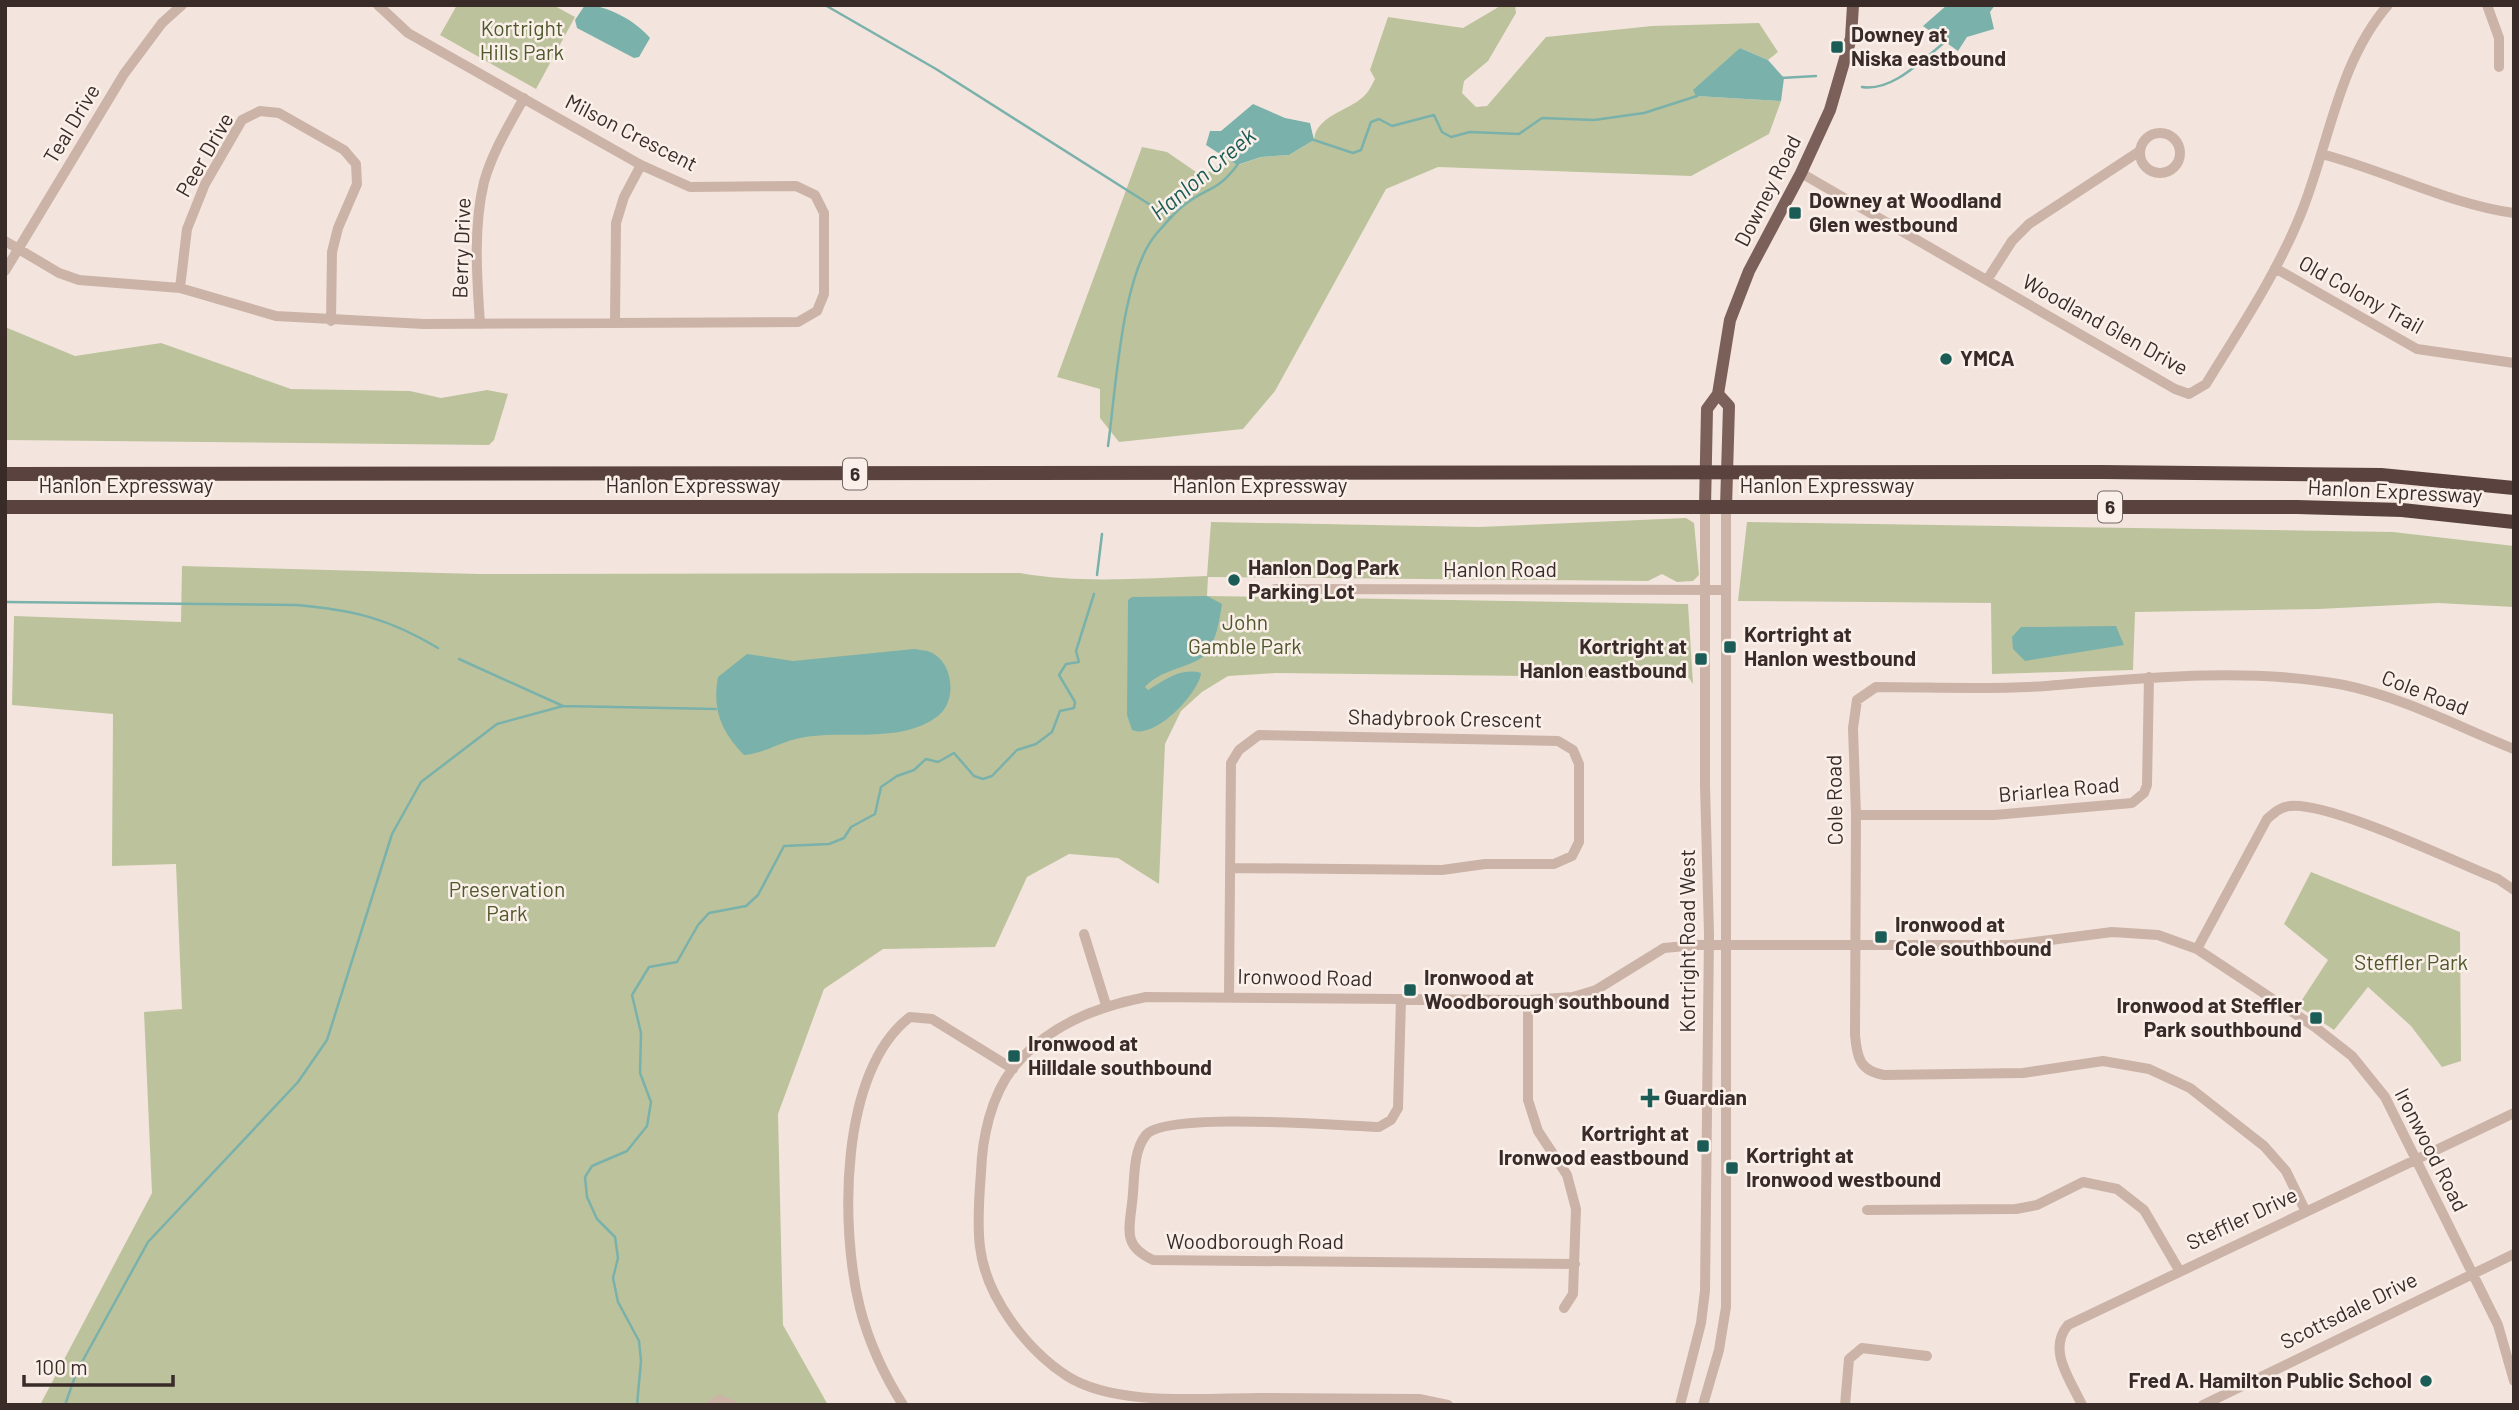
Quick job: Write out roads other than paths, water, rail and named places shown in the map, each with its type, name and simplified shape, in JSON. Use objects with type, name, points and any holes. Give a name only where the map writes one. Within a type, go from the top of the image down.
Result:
[{"type":"highway","name":"Hanlon Expressway","points":[[5,474],[2103,472],[2381,475],[2514,488]]},
{"type":"highway","name":"Hanlon Expressway","points":[[5,507],[2297,507],[2402,510],[2514,522]]},
{"type":"main road","name":"Downey Road","points":[[1705,473],[1707,409],[1718,394],[1730,320],[1744,283],[1830,110],[1851,38],[1853,5]]},
{"type":"main road","name":"Downey Road","points":[[1718,394],[1729,406],[1726,507]]},
{"type":"main road","name":"Kortright Road West","points":[[1705,473],[1705,507]]},
{"type":"street","name":"Teal Drive","points":[[5,271],[124,74],[162,23],[182,5]]},
{"type":"street","name":"Milson Crescent","points":[[331,321],[480,324],[798,322],[817,311],[824,294],[824,213],[815,195],[796,186],[690,187],[641,164],[408,33],[378,5]]},
{"type":"street","name":"Woodland Glen Drive","points":[[1801,173],[2175,389],[2189,394],[2206,384],[2275,268],[2300,216],[2351,62],[2388,5]]},
{"type":"street","points":[[2487,5],[2499,38],[2499,67]]},
{"type":"street","name":"Berry Drive","points":[[480,324],[478,227],[484,182],[499,144],[524,98]]},
{"type":"street","name":"Peer Drive","points":[[180,288],[187,229],[205,184],[242,120],[260,111],[279,113],[344,149],[356,164],[357,184],[338,228],[332,252],[331,321]]},
{"type":"street","points":[[1987,280],[2012,241],[2029,224],[2140,151],[2147,138],[2159,132],[2174,138],[2180,150],[2176,163],[2162,172],[2144,165],[2140,151]]},
{"type":"street","points":[[2321,154],[2359,164],[2490,210],[2514,214]]},
{"type":"street","points":[[615,322],[616,223],[624,197],[641,164]]},
{"type":"street","points":[[5,242],[79,280],[180,288],[276,316],[331,321]]},
{"type":"street","name":"Old Colony Trail","points":[[2275,268],[2417,349],[2514,363]]},
{"type":"street","name":"Kortright Road West","points":[[1680,1405],[1701,1323],[1705,1291],[1708,945],[1705,507]]},
{"type":"street","name":"Kortright Road West","points":[[1703,1405],[1719,1350],[1726,1307],[1726,507]]},
{"type":"street","name":"Hanlon Road","points":[[1275,589],[1725,590]]},
{"type":"street","name":"Cole Road","points":[[2305,1210],[2286,1171],[2264,1146],[2190,1088],[2149,1069],[2103,1061],[2023,1073],[1872,1073],[1858,1061],[1854,945],[1854,709],[1857,700],[1869,690],[2045,686],[2149,677],[2289,678],[2347,686],[2382,696],[2514,749]]},
{"type":"street","name":"Briarlea Road","points":[[1856,815],[1994,815],[2132,803],[2144,793],[2147,785],[2149,677]]},
{"type":"street","name":"Shadybrook Crescent","points":[[1229,996],[1231,763],[1239,750],[1259,735],[1558,741],[1573,750],[1579,764],[1579,842],[1572,856],[1554,864],[1485,864],[1442,870],[1231,868]]},
{"type":"street","points":[[2197,949],[2267,819],[2286,806],[2302,806],[2334,814],[2498,880],[2514,890]]},
{"type":"street","name":"Ironwood Road","points":[[1448,1405],[1419,1399],[1166,1398],[1108,1392],[1068,1377],[1034,1349],[1002,1308],[980,1249],[982,1145],[994,1105],[1013,1069],[1047,1036],[1080,1015],[1106,1005],[1146,997],[1528,1000],[1573,997],[1596,990],[1664,948],[1708,945],[2012,945],[2112,932],[2158,936],[2197,949],[2315,1027],[2352,1056],[2385,1097],[2498,1325],[2514,1381]]},
{"type":"street","points":[[1084,934],[1106,1005]]},
{"type":"street","name":"Woodborough Road","points":[[1401,999],[1398,1108],[1391,1121],[1379,1127],[1242,1121],[1163,1126],[1147,1134],[1138,1150],[1129,1236],[1137,1252],[1153,1260],[1575,1264]]},
{"type":"street","points":[[1528,1000],[1528,1100],[1538,1131],[1567,1175],[1576,1209],[1573,1294],[1564,1308]]},
{"type":"street","points":[[903,1405],[876,1355],[860,1310],[852,1269],[852,1146],[867,1081],[892,1030],[910,1017],[932,1019],[1013,1069]]},
{"type":"street","name":"Steffler Drive","points":[[2082,1405],[2058,1351],[2059,1335],[2067,1325],[2514,1113]]},
{"type":"street","points":[[1867,1210],[2016,1209],[2037,1205],[2083,1182],[2117,1189],[2144,1210],[2179,1270]]},
{"type":"street","name":"Scottsdale Drive","points":[[2203,1405],[2514,1254]]},
{"type":"street","points":[[1845,1405],[1849,1359],[1862,1348],[1927,1356]]},
{"type":"street","points":[[711,1405],[719,1400],[732,1405]]},
{"type":"water","points":[[585,5],[612,11],[644,32],[650,38],[639,57],[634,58],[577,28],[575,20]]},
{"type":"water","points":[[1947,5],[1995,5],[1990,12],[1994,29],[1967,37],[1958,51],[1923,26]]},
{"type":"water","points":[[1740,48],[1768,60],[1784,78],[1781,101],[1696,96],[1693,90]]},
{"type":"water","points":[[1253,104],[1285,118],[1310,123],[1314,140],[1289,155],[1261,157],[1237,165],[1206,145],[1210,131],[1221,131]]},
{"type":"water","points":[[1207,596],[1222,604],[1215,637],[1207,652],[1194,662],[1156,678],[1145,687],[1148,690],[1186,672],[1201,673],[1193,692],[1163,722],[1141,731],[1132,730],[1127,715],[1128,600],[1132,597]]},
{"type":"water","points":[[2116,626],[2124,645],[2025,661],[2013,649],[2012,637],[2021,627]]},
{"type":"water","points":[[914,649],[928,651],[938,657],[948,672],[950,682],[948,701],[944,709],[923,725],[889,733],[800,738],[744,755],[729,738],[720,719],[716,699],[718,677],[747,654],[793,661]]},
{"type":"waterway","points":[[825,5],[936,69],[1171,218]]},
{"type":"waterway","name":"Hanlon Creek","points":[[1862,87],[1884,85],[1895,80],[1945,42]]},
{"type":"waterway","name":"Hanlon Creek","points":[[1781,78],[1816,76]]},
{"type":"waterway","name":"Hanlon Creek","points":[[1311,139],[1353,153],[1361,150],[1371,122],[1379,119],[1392,126],[1434,115],[1442,132],[1451,137],[1470,132],[1519,134],[1542,118],[1594,120],[1644,113],[1697,96]]},
{"type":"waterway","name":"Hanlon Creek","points":[[1108,446],[1122,334],[1135,276],[1145,252],[1157,233],[1176,212],[1224,180],[1238,164]]},
{"type":"waterway","name":"Hanlon Creek","points":[[1097,575],[1102,534]]},
{"type":"waterway","name":"Hanlon Creek","points":[[637,1405],[641,1361],[639,1341],[618,1302],[613,1278],[618,1258],[615,1237],[597,1219],[587,1197],[585,1177],[592,1166],[627,1151],[647,1126],[651,1102],[640,1073],[641,1033],[632,995],[649,967],[677,962],[698,925],[709,913],[746,906],[758,895],[784,846],[829,844],[844,838],[851,827],[875,814],[881,787],[897,776],[914,770],[926,759],[938,762],[954,753],[974,776],[983,779],[992,776],[1017,750],[1036,744],[1052,732],[1060,711],[1074,708],[1075,702],[1059,675],[1066,664],[1079,662],[1076,651],[1094,594]]},
{"type":"waterway","points":[[5,602],[316,607],[370,617],[403,629],[438,648]]},
{"type":"waterway","points":[[459,659],[563,706]]},
{"type":"waterway","points":[[65,1405],[77,1371],[148,1242],[298,1082],[327,1040],[392,834],[421,782],[497,724],[563,706],[716,709]]},
{"type":"place","name":"Downey at Niska eastbound","points":[[1837,47]]},
{"type":"place","name":"Downey at Woodland Glen westbound","points":[[1795,213]]},
{"type":"place","name":"YMCA","points":[[1946,359]]},
{"type":"place","name":"Hanlon Dog Park Parking Lot","points":[[1234,580]]},
{"type":"place","name":"Kortright at Hanlon westbound","points":[[1730,647]]},
{"type":"place","name":"Kortright at Hanlon eastbound","points":[[1701,659]]},
{"type":"place","name":"Ironwood at Cole southbound","points":[[1881,937]]},
{"type":"place","name":"Ironwood at Woodborough southbound","points":[[1410,990]]},
{"type":"place","name":"Ironwood at Steffler Park southbound","points":[[2316,1018]]},
{"type":"place","name":"Ironwood at Hilldale southbound","points":[[1014,1056]]},
{"type":"place","name":"Guardian","points":[[1650,1098]]},
{"type":"place","name":"Kortright at Ironwood eastbound","points":[[1703,1146]]},
{"type":"place","name":"Kortright at Ironwood westbound","points":[[1732,1168]]},
{"type":"place","name":"Fred A. Hamilton Public School","points":[[2426,1381]]},
{"type":"park label","name":"Kortright Hills Park","points":[[522,41]]},
{"type":"park label","name":"John Gamble Park","points":[[1245,635]]},
{"type":"park label","name":"Preservation Park","points":[[507,902]]},
{"type":"park label","name":"Steffler Park","points":[[2411,963]]}]
